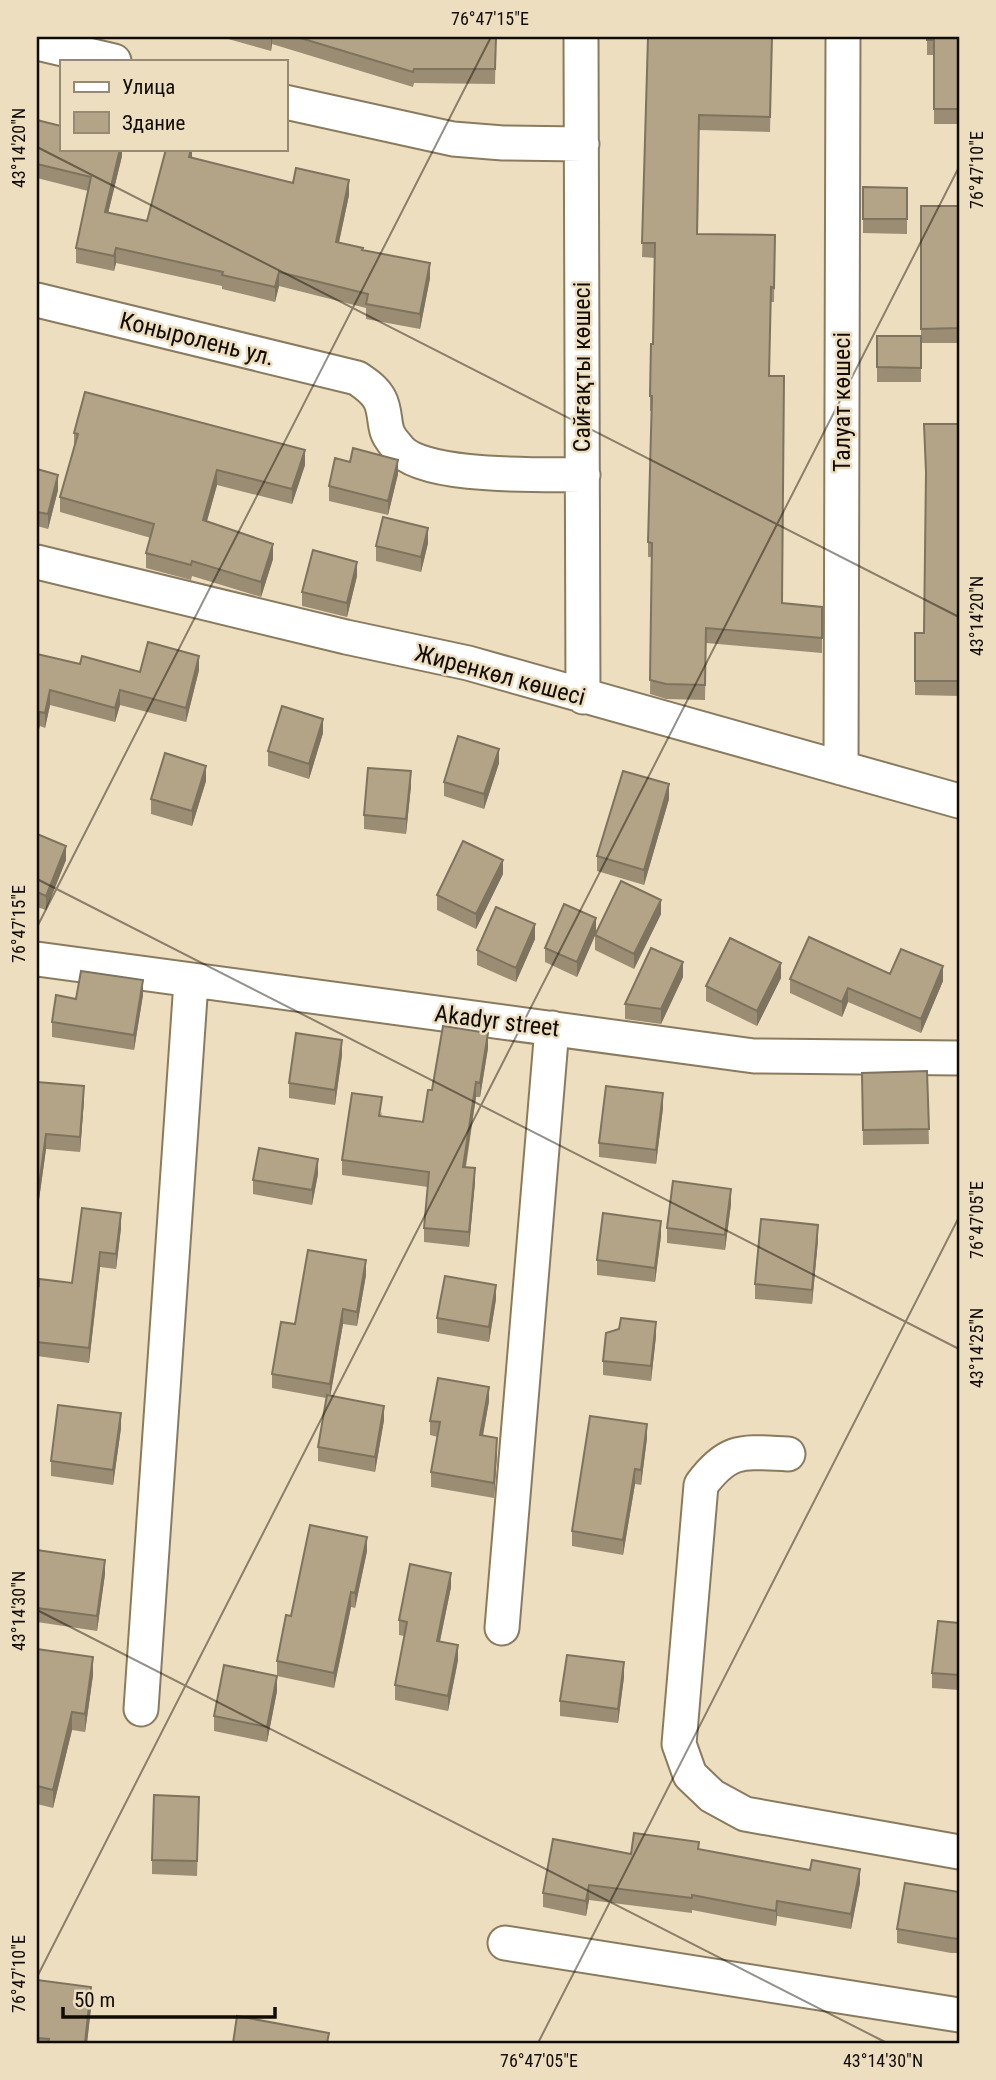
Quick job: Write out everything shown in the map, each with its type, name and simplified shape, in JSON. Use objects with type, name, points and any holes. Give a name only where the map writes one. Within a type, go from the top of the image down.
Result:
[{"type":"street","name":"Сайғақты көшесі","points":[[580,37],[583,697]]},
{"type":"street","name":"Талуат көшесі","points":[[841,768],[843,37]]},
{"type":"street","points":[[37,43],[110,60]]},
{"type":"street","points":[[287,102],[453,139],[582,144]]},
{"type":"street","name":"Коныролень ул.","points":[[37,300],[357,377],[373,389],[379,398],[387,434],[404,454],[414,461],[443,468],[489,473],[583,475]]},
{"type":"street","name":"Жиренкөл көшесі","points":[[37,562],[346,637],[468,663],[959,801]]},
{"type":"street","name":"Akadyr street","points":[[37,959],[191,982],[754,1056],[959,1058]]},
{"type":"street","points":[[141,1709],[191,982]]},
{"type":"street","points":[[502,1628],[552,1028]]},
{"type":"street","points":[[788,1454],[741,1451],[715,1466],[701,1485],[678,1744],[690,1775],[712,1796],[745,1814],[959,1852]]},
{"type":"street","points":[[505,1943],[959,2015]]},
{"type":"building","points":[[297,37],[496,37],[495,69],[414,69],[413,72]]},
{"type":"building","points":[[648,37],[772,37],[770,117],[699,115],[697,234],[775,235],[769,376],[784,376],[782,603],[822,607],[822,638],[706,628],[705,685],[666,684],[650,680],[652,543],[648,542],[655,243],[642,243]]},
{"type":"building","points":[[927,37],[959,37],[959,109],[934,109],[934,40],[927,40]]},
{"type":"building","points":[[37,120],[60,126],[60,150],[120,150],[105,212],[147,221],[166,150],[191,150],[189,157],[293,183],[296,168],[349,180],[336,242],[363,248],[362,250],[430,263],[420,314],[366,304],[368,294],[279,272],[275,287],[222,275],[223,272],[116,248],[114,256],[76,248],[91,177],[37,164]]},
{"type":"building","points":[[863,187],[907,188],[907,219],[863,219]]},
{"type":"building","points":[[921,206],[959,206],[959,328],[921,329]]},
{"type":"building","points":[[877,336],[921,336],[921,368],[877,367]]},
{"type":"building","points":[[85,392],[305,450],[292,489],[217,470],[203,520],[273,544],[261,582],[192,561],[191,565],[146,553],[154,524],[60,497],[78,434],[74,433]]},
{"type":"building","points":[[924,424],[959,424],[959,681],[915,681],[915,633],[924,633]]},
{"type":"building","points":[[353,448],[398,460],[388,501],[329,486],[335,458],[350,462]]},
{"type":"building","points":[[37,469],[58,475],[48,514],[37,512]]},
{"type":"building","points":[[383,517],[428,528],[421,557],[376,546]]},
{"type":"building","points":[[313,550],[357,562],[347,603],[302,592]]},
{"type":"building","points":[[148,642],[199,656],[186,708],[120,690],[115,708],[50,690],[45,713],[40,712],[37,722],[37,654],[80,664],[82,656],[140,672]]},
{"type":"building","points":[[282,706],[323,719],[309,764],[268,751]]},
{"type":"building","points":[[458,736],[499,749],[484,794],[444,782]]},
{"type":"building","points":[[165,753],[206,766],[192,811],[151,799]]},
{"type":"building","points":[[368,768],[411,771],[406,819],[364,815]]},
{"type":"building","points":[[623,771],[669,784],[644,870],[597,856]]},
{"type":"building","points":[[37,834],[66,846],[46,896],[37,892]]},
{"type":"building","points":[[463,841],[503,860],[476,914],[437,895]]},
{"type":"building","points":[[621,881],[661,900],[634,954],[595,935]]},
{"type":"building","points":[[564,904],[596,918],[577,962],[545,948]]},
{"type":"building","points":[[496,907],[535,924],[516,968],[477,950]]},
{"type":"building","points":[[809,937],[890,974],[901,949],[943,966],[921,1019],[848,988],[842,1002],[790,979]]},
{"type":"building","points":[[730,938],[781,963],[757,1011],[706,986]]},
{"type":"building","points":[[651,948],[683,962],[661,1009],[625,1004]]},
{"type":"building","points":[[81,971],[143,980],[134,1035],[52,1022],[56,995],[76,999]]},
{"type":"building","points":[[443,1026],[488,1033],[480,1083],[476,1082],[463,1167],[475,1168],[469,1232],[424,1228],[429,1172],[342,1160],[352,1093],[382,1097],[379,1116],[423,1122],[428,1090],[432,1090]]},
{"type":"building","points":[[296,1033],[342,1040],[335,1090],[289,1083]]},
{"type":"building","points":[[927,1071],[929,1129],[863,1130],[862,1073]]},
{"type":"building","points":[[37,1082],[84,1086],[80,1137],[46,1134],[37,1200]]},
{"type":"building","points":[[606,1086],[663,1093],[656,1150],[599,1143]]},
{"type":"building","points":[[259,1148],[318,1159],[312,1190],[253,1180]]},
{"type":"building","points":[[673,1181],[731,1189],[725,1235],[667,1228]]},
{"type":"building","points":[[82,1208],[121,1213],[116,1254],[100,1252],[89,1348],[37,1342],[39,1279],[72,1283]]},
{"type":"building","points":[[603,1213],[661,1221],[655,1268],[597,1260]]},
{"type":"building","points":[[761,1219],[818,1225],[812,1290],[755,1284]]},
{"type":"building","points":[[308,1250],[366,1260],[357,1312],[343,1309],[330,1384],[272,1374],[281,1322],[295,1324]]},
{"type":"building","points":[[445,1276],[496,1285],[489,1327],[437,1318]]},
{"type":"building","points":[[621,1318],[656,1322],[651,1366],[603,1361],[606,1333],[619,1329]]},
{"type":"building","points":[[438,1378],[489,1387],[480,1435],[497,1438],[494,1483],[431,1472],[440,1422],[430,1421]]},
{"type":"building","points":[[327,1395],[384,1406],[375,1457],[318,1447]]},
{"type":"building","points":[[58,1405],[121,1413],[113,1470],[51,1461]]},
{"type":"building","points":[[590,1416],[647,1424],[641,1470],[635,1469],[623,1540],[572,1531]]},
{"type":"building","points":[[310,1525],[367,1537],[355,1593],[351,1592],[334,1673],[277,1661],[286,1615],[291,1616]]},
{"type":"building","points":[[37,1550],[105,1560],[97,1616],[37,1608]]},
{"type":"building","points":[[410,1564],[451,1573],[437,1641],[458,1645],[448,1696],[395,1685],[407,1622],[399,1620]]},
{"type":"building","points":[[938,1621],[959,1623],[959,1675],[932,1673]]},
{"type":"building","points":[[37,1649],[93,1657],[85,1714],[72,1712],[53,1790],[37,1786]]},
{"type":"building","points":[[567,1655],[624,1662],[618,1709],[560,1701]]},
{"type":"building","points":[[224,1665],[277,1676],[267,1727],[214,1716]]},
{"type":"building","points":[[154,1795],[199,1797],[197,1861],[152,1860]]},
{"type":"building","points":[[634,1833],[699,1842],[698,1849],[810,1870],[812,1860],[860,1869],[851,1914],[777,1901],[776,1911],[692,1895],[692,1898],[589,1885],[586,1901],[543,1893],[553,1839],[631,1854]]},
{"type":"building","points":[[905,1883],[959,1892],[959,1939],[897,1929]]},
{"type":"building","points":[[37,1980],[91,1987],[85,2043],[48,2043],[49,2039],[37,2038]]},
{"type":"building","points":[[237,2016],[329,2033],[327,2043],[233,2043]]}]
